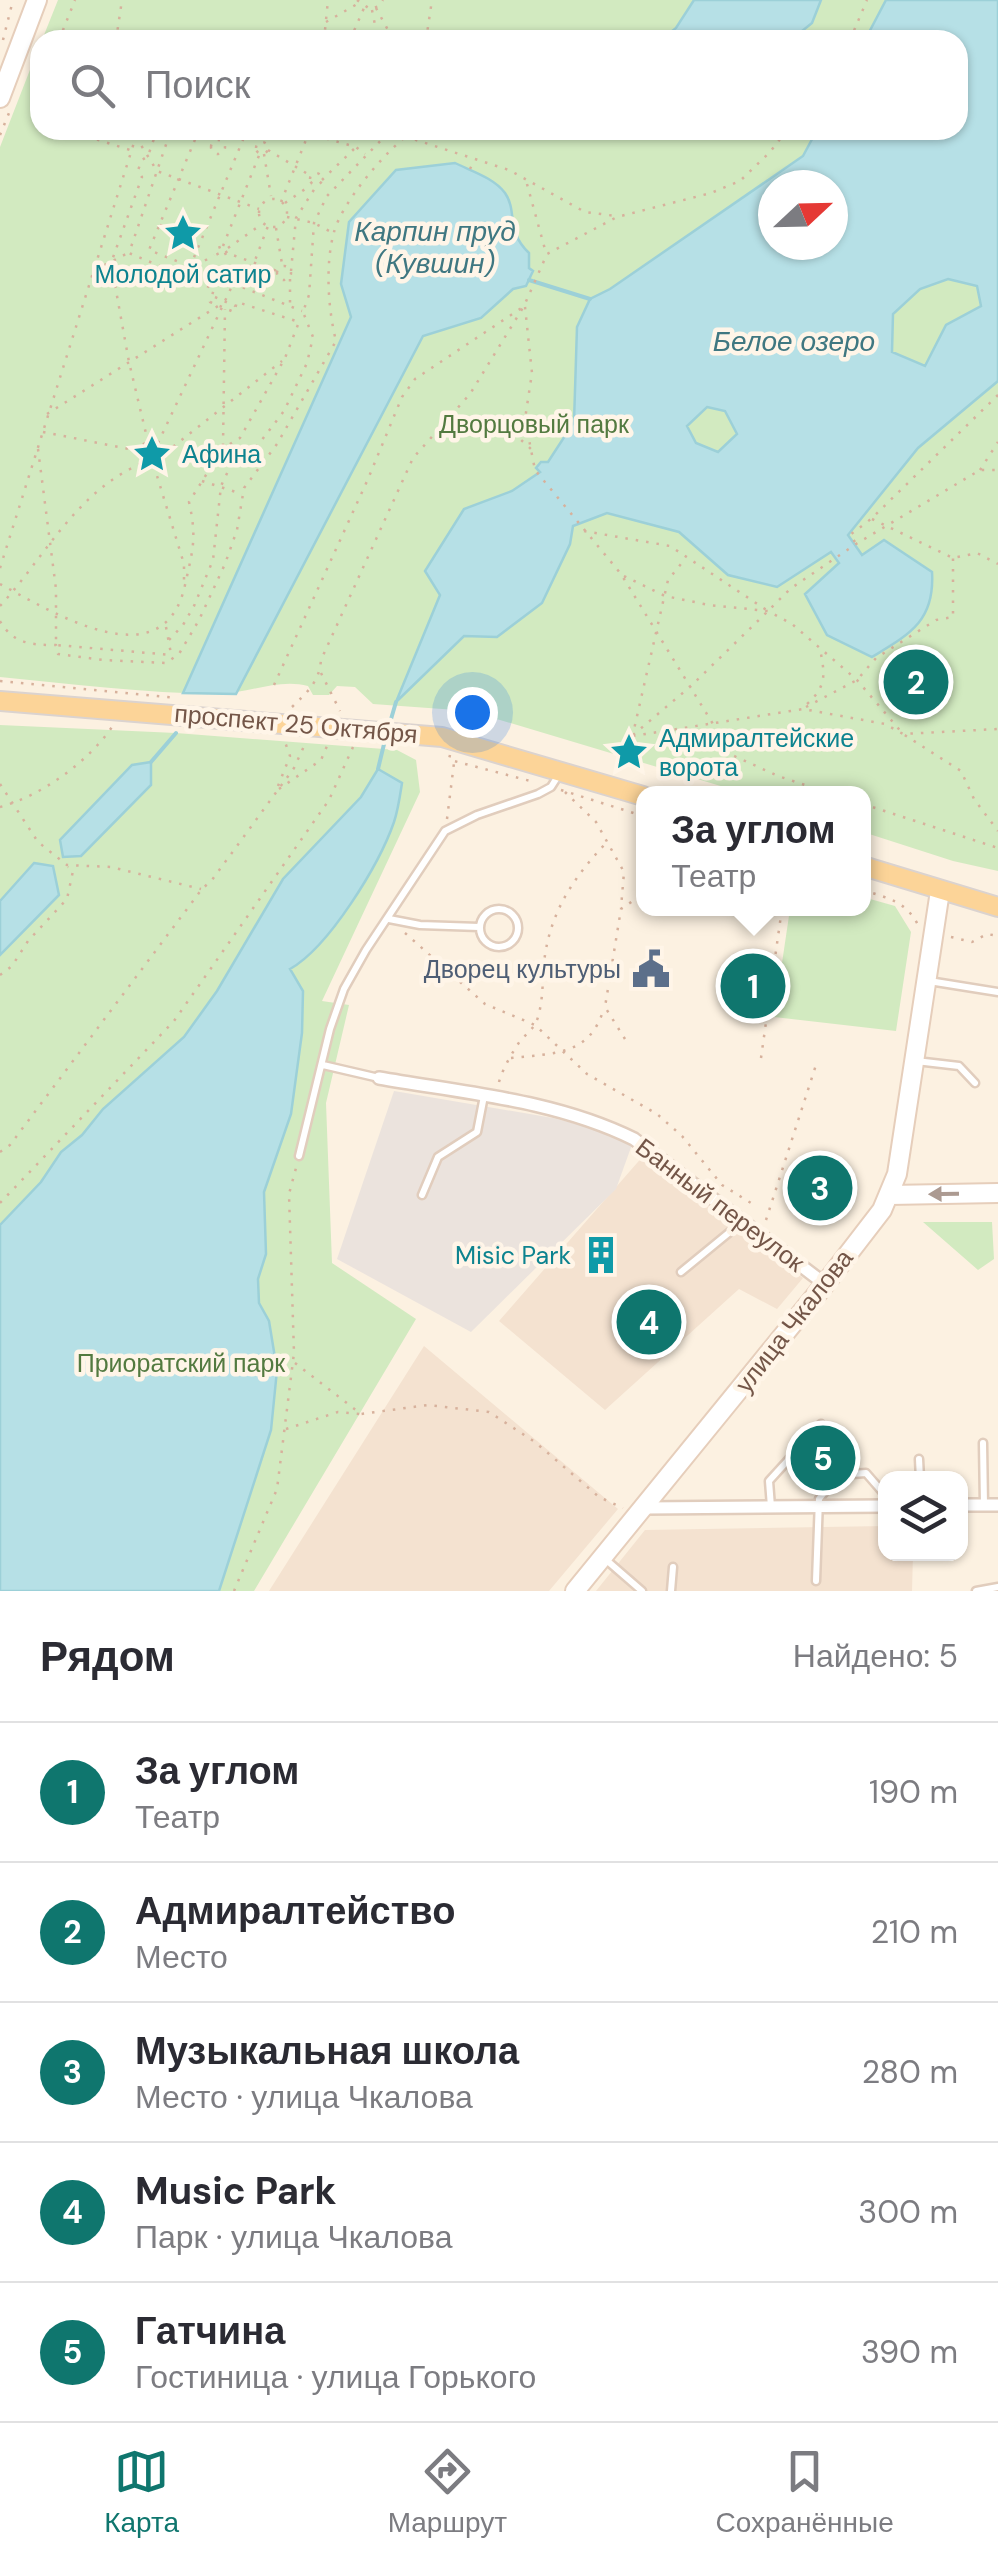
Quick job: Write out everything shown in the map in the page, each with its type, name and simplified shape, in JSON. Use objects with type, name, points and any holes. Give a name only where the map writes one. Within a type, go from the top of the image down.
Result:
[{"type":"main road","points":[[0,98],[7,59],[38,0]]},
{"type":"main road","name":"проспект 25 Октября","points":[[0,701],[176,706],[238,719],[359,735],[442,737],[636,794]]},
{"type":"main road","points":[[871,869],[998,907]]},
{"type":"main road","name":"улица Чкалова","points":[[576,1591],[825,1284],[890,1195],[897,1174],[940,891]]},
{"type":"main road","points":[[890,1195],[998,1193]]},
{"type":"street","name":"Банный переулок","points":[[378,1078],[561,1110],[601,1123],[634,1139],[825,1284]]},
{"type":"street","points":[[968,1505],[998,1505]]},
{"type":"street","points":[[645,1508],[878,1506]]},
{"type":"lane","points":[[299,1156],[330,1028],[344,988],[445,830],[538,794],[551,787],[562,770]]},
{"type":"lane","points":[[503,909],[513,914],[518,924],[511,944],[500,948],[489,946],[481,938],[479,927],[482,916],[503,909]]},
{"type":"lane","points":[[389,919],[420,925],[479,927]]},
{"type":"lane","points":[[928,981],[998,992]]},
{"type":"lane","points":[[915,1061],[958,1066],[976,1084]]},
{"type":"lane","points":[[324,1065],[378,1078]]},
{"type":"lane","points":[[422,1195],[438,1157],[477,1132],[484,1096]]},
{"type":"lane","points":[[681,1272],[742,1222]]},
{"type":"lane","points":[[770,1507],[769,1480],[821,1424]]},
{"type":"lane","points":[[983,1444],[984,1505]]},
{"type":"lane","points":[[918,1459],[919,1471]]},
{"type":"lane","points":[[816,1581],[819,1499],[838,1474],[866,1474],[878,1487]]},
{"type":"lane","points":[[603,1558],[642,1591]]},
{"type":"lane","points":[[670,1591],[673,1567]]},
{"type":"lane","points":[[976,1591],[998,1587]]},
{"type":"path","points":[[7,59],[13,0]]},
{"type":"path","points":[[63,30],[75,0]]},
{"type":"path","points":[[118,30],[122,0]]},
{"type":"path","points":[[325,30],[328,0]]},
{"type":"path","points":[[326,22],[358,2],[364,8],[374,8],[383,0]]},
{"type":"path","points":[[428,30],[432,0]]},
{"type":"path","points":[[854,30],[867,0]]},
{"type":"path","points":[[354,30],[364,8]]},
{"type":"path","points":[[374,8],[388,30]]},
{"type":"path","points":[[374,8],[377,30]]},
{"type":"path","points":[[98,140],[132,150]]},
{"type":"path","points":[[0,568],[135,140]]},
{"type":"path","points":[[138,140],[157,171],[259,209]]},
{"type":"path","points":[[142,177],[138,170],[154,140]]},
{"type":"path","points":[[93,272],[130,252],[168,140]]},
{"type":"path","points":[[195,140],[150,250],[303,312]]},
{"type":"path","points":[[192,267],[242,140]]},
{"type":"path","points":[[286,217],[282,203],[306,140]]},
{"type":"path","points":[[334,140],[366,155]]},
{"type":"path","points":[[168,640],[194,606],[213,560],[220,486],[231,465],[258,445],[284,411],[307,363],[314,338],[303,312],[309,295],[314,223],[327,196],[379,140]]},
{"type":"path","points":[[38,445],[58,614],[58,654],[166,663],[199,620],[225,564],[237,530],[243,494],[261,462],[277,444],[336,341],[330,296],[333,233],[343,210],[402,140]]},
{"type":"path","points":[[410,140],[509,170],[585,212],[617,216]]},
{"type":"path","points":[[290,709],[311,691],[321,660],[413,458],[470,394],[525,304],[546,256],[617,216],[711,193],[740,181],[779,140]]},
{"type":"path","points":[[268,150],[262,141],[256,147],[262,154],[272,199]]},
{"type":"path","points":[[282,203],[322,180],[356,147]]},
{"type":"path","points":[[224,150],[235,153]]},
{"type":"path","points":[[268,150],[312,176],[315,184],[296,218],[285,318]]},
{"type":"path","points":[[215,254],[223,257],[240,201],[262,154],[268,150]]},
{"type":"path","points":[[470,169],[475,160]]},
{"type":"path","points":[[148,442],[111,262],[142,177],[157,171]]},
{"type":"path","points":[[312,176],[318,174],[322,180]]},
{"type":"path","points":[[526,181],[546,256]]},
{"type":"path","points":[[259,209],[272,199],[282,203]]},
{"type":"path","points":[[259,209],[263,223],[268,226],[275,226],[286,217],[296,218],[333,233]]},
{"type":"path","points":[[225,249],[263,223]]},
{"type":"path","points":[[160,225],[178,231]]},
{"type":"path","points":[[158,443],[222,305],[233,284],[254,263],[268,226]]},
{"type":"path","points":[[275,226],[282,266]]},
{"type":"path","points":[[192,267],[215,254],[218,246],[277,271],[283,280],[290,278]]},
{"type":"path","points":[[130,252],[214,289],[212,296],[222,305],[222,448]]},
{"type":"path","points":[[282,266],[292,271]]},
{"type":"path","points":[[277,271],[282,266]]},
{"type":"path","points":[[0,584],[96,631],[146,634],[166,626],[178,612],[196,534],[189,502],[222,448],[240,438],[285,358],[299,322],[238,302],[236,306],[222,305],[47,415]]},
{"type":"path","points":[[525,304],[532,373],[525,420],[538,474],[621,574],[732,756],[808,786]]},
{"type":"path","points":[[274,685],[402,397],[415,379],[525,304]]},
{"type":"path","points":[[164,452],[285,358]]},
{"type":"path","points":[[856,544],[850,536],[998,394]]},
{"type":"path","points":[[452,414],[508,429],[532,450]]},
{"type":"path","points":[[42,432],[138,451]]},
{"type":"path","points":[[138,451],[148,442],[158,443]]},
{"type":"path","points":[[633,736],[691,686],[790,589],[856,544],[980,470],[998,442]]},
{"type":"path","points":[[0,606],[50,541],[100,489],[125,471],[143,464],[154,466],[164,459],[158,443]]},
{"type":"path","points":[[138,451],[143,464]]},
{"type":"path","points":[[154,466],[184,564],[184,592]]},
{"type":"path","points":[[980,470],[998,470]]},
{"type":"path","points":[[201,480],[243,494]]},
{"type":"path","points":[[871,519],[953,558],[977,553],[998,564]]},
{"type":"path","points":[[582,531],[670,546],[792,624],[858,680],[903,734]]},
{"type":"path","points":[[630,747],[668,580],[686,557]]},
{"type":"path","points":[[803,709],[858,680],[876,658],[936,620],[953,617],[953,558]]},
{"type":"path","points":[[621,574],[665,596],[768,610]]},
{"type":"path","points":[[0,621],[6,631],[27,645],[172,657]]},
{"type":"path","points":[[166,626],[172,657]]},
{"type":"path","points":[[803,709],[822,691],[824,669],[820,648]]},
{"type":"path","points":[[320,672],[340,712]]},
{"type":"path","points":[[0,681],[176,706]]},
{"type":"path","points":[[633,736],[803,709],[885,724],[961,770],[974,800],[998,830]]},
{"type":"path","points":[[0,807],[13,804],[72,768],[113,726]]},
{"type":"path","points":[[903,734],[998,729]]},
{"type":"path","points":[[0,1203],[174,1022],[329,800],[359,735]]},
{"type":"path","points":[[276,790],[290,756],[284,736]]},
{"type":"path","points":[[276,790],[321,760],[330,740]]},
{"type":"path","points":[[0,1152],[212,880],[294,768],[304,748]]},
{"type":"path","points":[[445,830],[454,760]]},
{"type":"path","points":[[0,784],[38,842],[73,871],[74,880],[68,900],[0,975]]},
{"type":"path","points":[[510,1058],[563,1052],[585,1042],[598,1029],[605,1006],[624,872],[596,822],[564,791]]},
{"type":"path","points":[[871,807],[998,848]]},
{"type":"path","points":[[502,1073],[540,1013],[545,954],[556,909],[577,874],[606,843]]},
{"type":"path","points":[[67,866],[111,867],[202,889]]},
{"type":"path","points":[[871,893],[906,907],[920,930]]},
{"type":"path","points":[[621,909],[636,899]]},
{"type":"path","points":[[761,1058],[781,916]]},
{"type":"path","points":[[389,919],[485,1004],[535,1025],[587,1074],[657,1114],[682,1136],[722,1185],[751,1203]]},
{"type":"path","points":[[950,936],[972,942],[987,934],[998,936]]},
{"type":"path","points":[[605,1006],[626,1040]]},
{"type":"path","points":[[761,1236],[816,1066]]},
{"type":"path","points":[[234,1591],[276,1490],[293,1361],[289,1194],[299,1156]]},
{"type":"path","points":[[293,1361],[361,1414]]},
{"type":"path","points":[[284,1429],[338,1412],[361,1414],[428,1405],[490,1412],[535,1442],[599,1497],[624,1508]]},
{"type":"shaded area","points":[[394,1091],[553,1118],[634,1139],[616,1189],[471,1332],[337,1259]]},
{"type":"shaded area","points":[[644,1155],[803,1278],[777,1309],[739,1289],[605,1410],[499,1321]]},
{"type":"shaded area","points":[[424,1346],[618,1509],[549,1591],[269,1591]]},
{"type":"shaded area","points":[[878,1526],[878,1561],[913,1561],[912,1591],[596,1591],[645,1530]]},
{"type":"green space","name":"Дворцовый парк","points":[[58,0],[998,0],[998,871],[871,835],[871,786],[721,786],[470,711],[373,704],[355,687],[337,686],[329,695],[313,695],[308,686],[297,684],[228,693],[190,693],[0,677],[0,147],[30,70],[30,140],[968,140],[968,30],[46,30]]},
{"type":"green space","name":"Приоратский парк","points":[[0,725],[176,733],[397,750],[416,760],[420,792],[322,1001],[349,1005],[326,1103],[332,1263],[416,1319],[254,1591],[0,1591]]},
{"type":"green space","points":[[871,899],[895,906],[911,932],[896,1031],[774,1017],[789,916],[871,916]]},
{"type":"green space","points":[[923,1222],[992,1222],[994,1259],[978,1270]]},
{"type":"water","points":[[694,0],[821,0],[812,23],[803,30],[674,30]]},
{"type":"water","name":"Белое озеро","points":[[886,0],[998,0],[998,381],[918,448],[848,535],[862,555],[884,540],[932,572],[929,603],[917,624],[872,657],[827,635],[805,594],[839,563],[831,552],[777,587],[728,575],[679,532],[607,513],[573,526],[570,544],[542,603],[497,637],[464,636],[396,702],[440,595],[425,571],[464,509],[512,491],[540,472],[536,468],[541,462],[548,462],[574,422],[577,327],[590,299],[758,187],[758,260],[848,260],[848,170],[783,170],[803,156],[812,140],[968,140],[968,30],[870,30]],"holes":[[[948,279],[977,286],[981,306],[946,325],[925,366],[892,352],[893,314],[920,289]],[[707,407],[725,411],[737,434],[718,452],[696,443],[687,426]]]},
{"type":"water","name":"Карпин пруд (Кувшин)","points":[[455,163],[489,179],[505,193],[517,237],[529,253],[529,268],[533,271],[526,286],[513,289],[481,318],[423,336],[236,694],[183,693],[351,317],[341,284],[349,222],[396,170]]},
{"type":"water","points":[[151,762],[151,785],[81,856],[63,857],[60,840],[132,765]]},
{"type":"water","points":[[378,769],[402,783],[387,840],[336,924],[321,943],[290,969],[303,991],[302,1033],[291,1114],[264,1192],[266,1254],[258,1279],[259,1303],[269,1321],[277,1370],[271,1430],[219,1591],[0,1591],[0,1225],[103,1109],[184,1037],[217,991],[283,879],[361,797]]},
{"type":"water","points":[[34,863],[53,866],[59,895],[0,955],[0,901]]},
{"type":"waterway","points":[[529,280],[590,299]]},
{"type":"waterway","points":[[389,726],[396,702]]},
{"type":"waterway","points":[[151,762],[176,733]]},
{"type":"waterway","points":[[378,769],[385,740]]},
{"type":"place","name":"Молодой сатир","points":[[183,233]]},
{"type":"place","name":"Афина","points":[[152,454]]},
{"type":"place","name":"Адмиралтейство","points":[[916,682]]},
{"type":"place","name":"Адмиралтейские ворота","points":[[629,752]]},
{"type":"place","name":"Дворец культуры","points":[[651,969]]},
{"type":"place","name":"За углом","points":[[753,986]]},
{"type":"place","name":"Музыкальная школа","points":[[820,1188]]},
{"type":"place","name":"Misic Park","points":[[601,1255]]},
{"type":"place","name":"Music Park","points":[[649,1322]]},
{"type":"place","name":"Гатчина","points":[[823,1458]]}]
